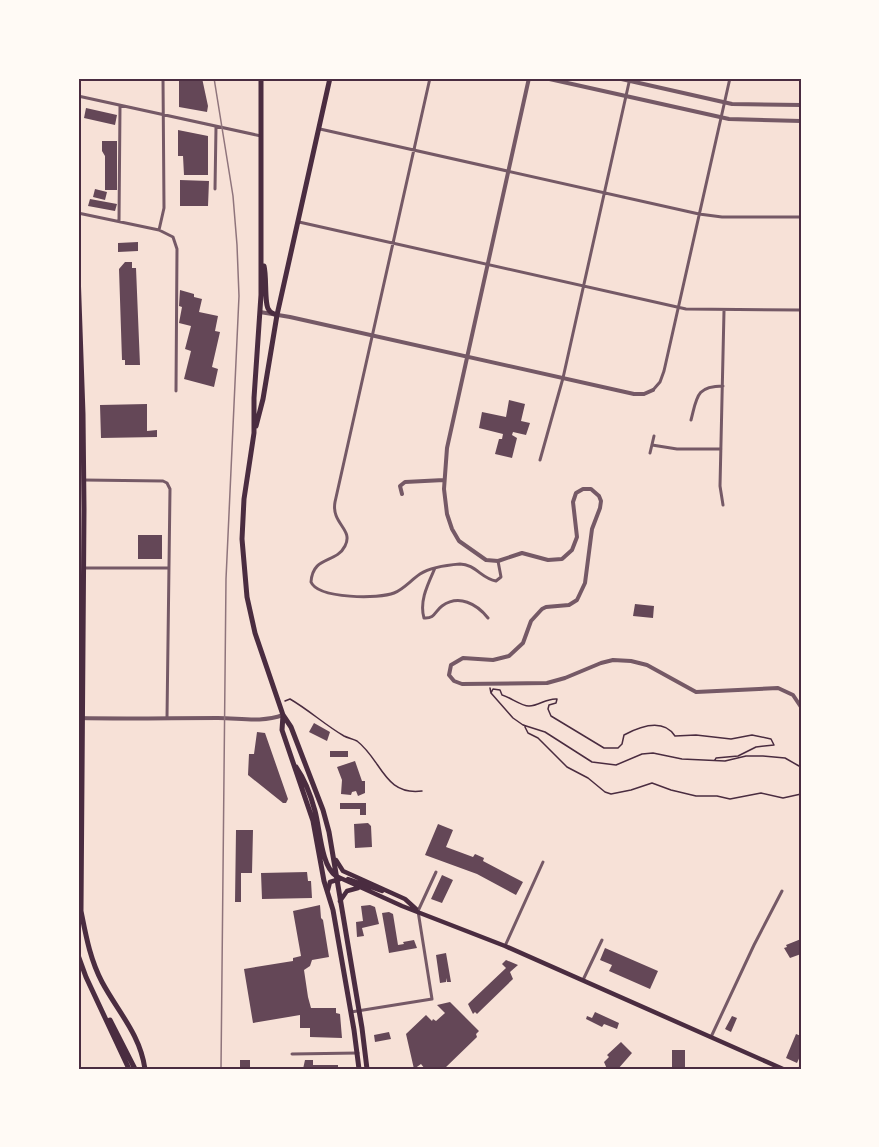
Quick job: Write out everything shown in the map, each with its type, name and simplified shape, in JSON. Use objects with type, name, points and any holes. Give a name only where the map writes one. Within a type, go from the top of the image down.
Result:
[{"type":"main road","points":[[254,433],[262,262],[261,78]]},
{"type":"main road","points":[[330,78],[297,221],[277,315],[263,399],[254,433],[243,517],[243,569],[255,633],[278,703],[291,727],[323,810],[338,878],[367,1069]]},
{"type":"main road","points":[[262,262],[267,279],[267,307],[269,311],[277,315]]},
{"type":"main road","points":[[78,272],[84,480],[80,718],[81,911],[95,967],[103,984],[128,1021],[146,1069]]},
{"type":"main road","points":[[283,716],[282,729],[313,820],[324,881],[333,910],[351,1012],[358,1069]]},
{"type":"main road","points":[[291,759],[301,774],[315,809],[326,862],[330,871],[338,878],[505,946],[783,1069]]},
{"type":"main road","points":[[333,854],[343,871],[405,899],[418,911]]},
{"type":"main road","points":[[329,896],[329,885],[338,878],[345,878],[377,891],[388,892]]},
{"type":"main road","points":[[340,901],[347,891],[361,888]]},
{"type":"main road","points":[[78,955],[129,1069]]},
{"type":"main road","points":[[96,998],[135,1069]]},
{"type":"street","points":[[159,230],[164,208],[163,78]]},
{"type":"street","points":[[430,78],[335,502],[334,513],[345,530],[346,544],[341,552],[322,562],[315,569],[311,582],[317,590],[337,595],[389,595],[400,590],[420,574],[435,568],[459,564],[468,565],[487,578],[496,581],[501,577],[498,561]]},
{"type":"street","points":[[529,78],[447,448],[444,480],[447,514],[456,538],[483,559],[498,561],[522,553],[548,560],[562,559],[567,556],[575,544],[577,537],[573,508],[576,493],[588,488],[596,491],[600,508],[592,529],[585,583],[577,600],[569,605],[542,609],[531,621],[523,643],[509,656],[493,660],[459,659],[454,661],[449,669],[450,677],[456,683],[548,683],[601,663],[613,660],[631,661],[647,665],[696,692],[778,688],[793,695],[801,707]]},
{"type":"street","points":[[545,78],[721,118],[743,121],[801,122]]},
{"type":"street","points":[[617,78],[724,102],[748,105],[801,105]]},
{"type":"street","points":[[260,312],[634,394],[644,394],[653,390],[661,380],[664,371],[730,78]]},
{"type":"street","points":[[540,460],[563,378],[629,79]]},
{"type":"street","points":[[78,96],[261,136]]},
{"type":"street","points":[[119,221],[120,106]]},
{"type":"street","points":[[215,189],[216,127]]},
{"type":"street","points":[[318,129],[699,214],[722,217],[801,218]]},
{"type":"street","points":[[78,213],[159,230],[173,237],[177,249],[176,391]]},
{"type":"street","points":[[297,221],[678,307],[696,310],[801,310]]},
{"type":"street","points":[[723,505],[720,486],[724,310]]},
{"type":"street","points":[[691,420],[697,397],[703,390],[709,386],[723,386]]},
{"type":"street","points":[[650,453],[654,436]]},
{"type":"street","points":[[652,445],[677,449],[721,449]]},
{"type":"street","points":[[84,480],[163,481],[168,483],[170,489],[168,717]]},
{"type":"street","points":[[402,494],[400,486],[405,482],[444,480]]},
{"type":"street","points":[[84,568],[170,568]]},
{"type":"street","points":[[435,568],[425,590],[424,618],[434,616],[445,604],[462,601],[476,606],[488,618]]},
{"type":"street","points":[[80,718],[168,717],[271,720],[283,716]]},
{"type":"street","points":[[505,946],[543,862]]},
{"type":"street","points":[[351,1012],[432,999],[418,911],[436,872]]},
{"type":"street","points":[[711,1037],[782,891]]},
{"type":"street","points":[[583,980],[602,940]]},
{"type":"street","points":[[292,1054],[366,1052]]},
{"type":"path","points":[[490,684],[491,693],[513,718],[524,725],[545,732],[592,762],[616,765],[642,754],[653,753],[682,759],[715,760],[763,756],[785,758],[801,765]]},
{"type":"path","points":[[491,693],[493,689],[500,690],[502,695],[529,706],[544,700],[557,699],[556,703],[549,705],[551,716],[604,748],[618,748],[622,744],[624,735],[640,727],[652,725],[666,728],[675,736],[696,735],[731,739],[752,735],[771,739],[774,744],[756,747],[738,756],[715,760]]},
{"type":"path","points":[[278,703],[290,699],[356,741],[373,758],[388,781],[401,790],[412,793],[422,791]]},
{"type":"path","points":[[524,725],[528,733],[537,738],[567,767],[611,794],[652,783],[696,796],[717,796],[730,799],[761,792],[783,798],[801,794]]},
{"type":"building","points":[[179,78],[202,78],[208,106],[207,112],[179,107]]},
{"type":"building","points":[[86,108],[117,115],[115,125],[84,118]]},
{"type":"building","points":[[178,130],[208,136],[208,175],[184,175],[183,156],[178,156]]},
{"type":"building","points":[[102,141],[117,141],[117,190],[105,190],[105,156],[102,151]]},
{"type":"building","points":[[180,180],[209,181],[208,206],[180,206]]},
{"type":"building","points":[[95,189],[107,192],[105,200],[93,197]]},
{"type":"building","points":[[90,199],[117,204],[115,211],[88,206]]},
{"type":"building","points":[[138,242],[138,251],[118,252],[118,243]]},
{"type":"building","points":[[125,262],[132,262],[132,268],[136,268],[140,365],[125,365],[125,360],[122,360],[119,269]]},
{"type":"building","points":[[180,290],[202,299],[199,312],[218,316],[215,331],[220,332],[212,367],[218,369],[214,387],[184,379],[191,351],[185,349],[191,326],[179,323],[182,307],[179,306]]},
{"type":"building","points":[[509,400],[525,404],[521,421],[530,423],[526,435],[513,432],[512,435],[517,438],[512,458],[495,454],[499,439],[502,439],[503,434],[479,428],[482,412],[506,417]]},
{"type":"building","points":[[147,404],[147,431],[157,430],[157,437],[101,438],[100,405]]},
{"type":"building","points":[[138,535],[162,535],[162,559],[138,559]]},
{"type":"building","points":[[635,604],[654,606],[653,618],[633,616]]},
{"type":"building","points":[[314,723],[330,732],[327,741],[309,732]]},
{"type":"building","points":[[257,732],[265,733],[288,799],[286,803],[248,775],[249,754],[254,754]]},
{"type":"building","points":[[330,751],[348,751],[348,757],[330,757]]},
{"type":"building","points":[[355,761],[362,781],[365,781],[365,793],[358,796],[356,791],[351,795],[341,794],[342,780],[337,767]]},
{"type":"building","points":[[340,803],[366,803],[366,815],[360,815],[360,809],[340,809]]},
{"type":"building","points":[[368,823],[371,826],[372,847],[355,848],[354,824]]},
{"type":"building","points":[[438,824],[453,830],[446,847],[473,857],[475,854],[484,858],[483,861],[523,882],[516,895],[477,874],[425,855]]},
{"type":"building","points":[[236,830],[253,830],[252,873],[241,873],[241,902],[235,902]]},
{"type":"building","points":[[307,872],[308,881],[311,881],[312,898],[262,899],[261,873]]},
{"type":"building","points":[[442,875],[453,880],[442,903],[431,899]]},
{"type":"building","points":[[320,905],[329,957],[312,960],[310,966],[304,970],[308,997],[311,1008],[336,1008],[336,1013],[340,1014],[342,1038],[310,1037],[310,1028],[300,1028],[300,1015],[253,1023],[244,969],[293,961],[293,958],[301,956],[293,911]]},
{"type":"building","points":[[361,906],[375,907],[379,924],[362,928],[364,936],[357,937],[356,922],[363,921]]},
{"type":"building","points":[[382,913],[393,914],[398,945],[414,940],[417,948],[389,953]]},
{"type":"building","points":[[801,939],[801,954],[790,958],[784,948]]},
{"type":"building","points":[[605,948],[658,971],[650,989],[609,971],[612,965],[600,960]]},
{"type":"building","points":[[446,953],[451,982],[447,982],[446,978],[446,982],[440,983],[436,955]]},
{"type":"building","points":[[506,960],[518,965],[510,972],[513,979],[477,1014],[475,1012],[473,1014],[468,1004],[506,968],[502,964]]},
{"type":"building","points":[[450,1002],[479,1031],[476,1034],[477,1037],[444,1069],[425,1069],[421,1064],[414,1069],[406,1034],[426,1015],[432,1021],[433,1019],[436,1021],[445,1013],[437,1005]]},
{"type":"building","points":[[595,1012],[619,1023],[617,1029],[604,1024],[602,1027],[586,1019],[587,1016],[592,1018]]},
{"type":"building","points":[[732,1016],[737,1018],[731,1032],[725,1029]]},
{"type":"building","points":[[389,1032],[391,1039],[375,1042],[374,1035]]},
{"type":"building","points":[[796,1034],[801,1036],[801,1054],[797,1063],[786,1058]]},
{"type":"building","points":[[621,1042],[632,1053],[618,1069],[607,1069],[604,1062],[609,1057],[607,1055]]},
{"type":"building","points":[[672,1050],[685,1050],[685,1069],[672,1069]]},
{"type":"building","points":[[240,1060],[250,1060],[250,1069],[240,1069]]},
{"type":"building","points":[[305,1060],[313,1060],[313,1065],[338,1065],[338,1069],[303,1069]]},
{"type":"railway","points":[[214,78],[233,196],[239,296],[226,579],[221,1069]]}]
